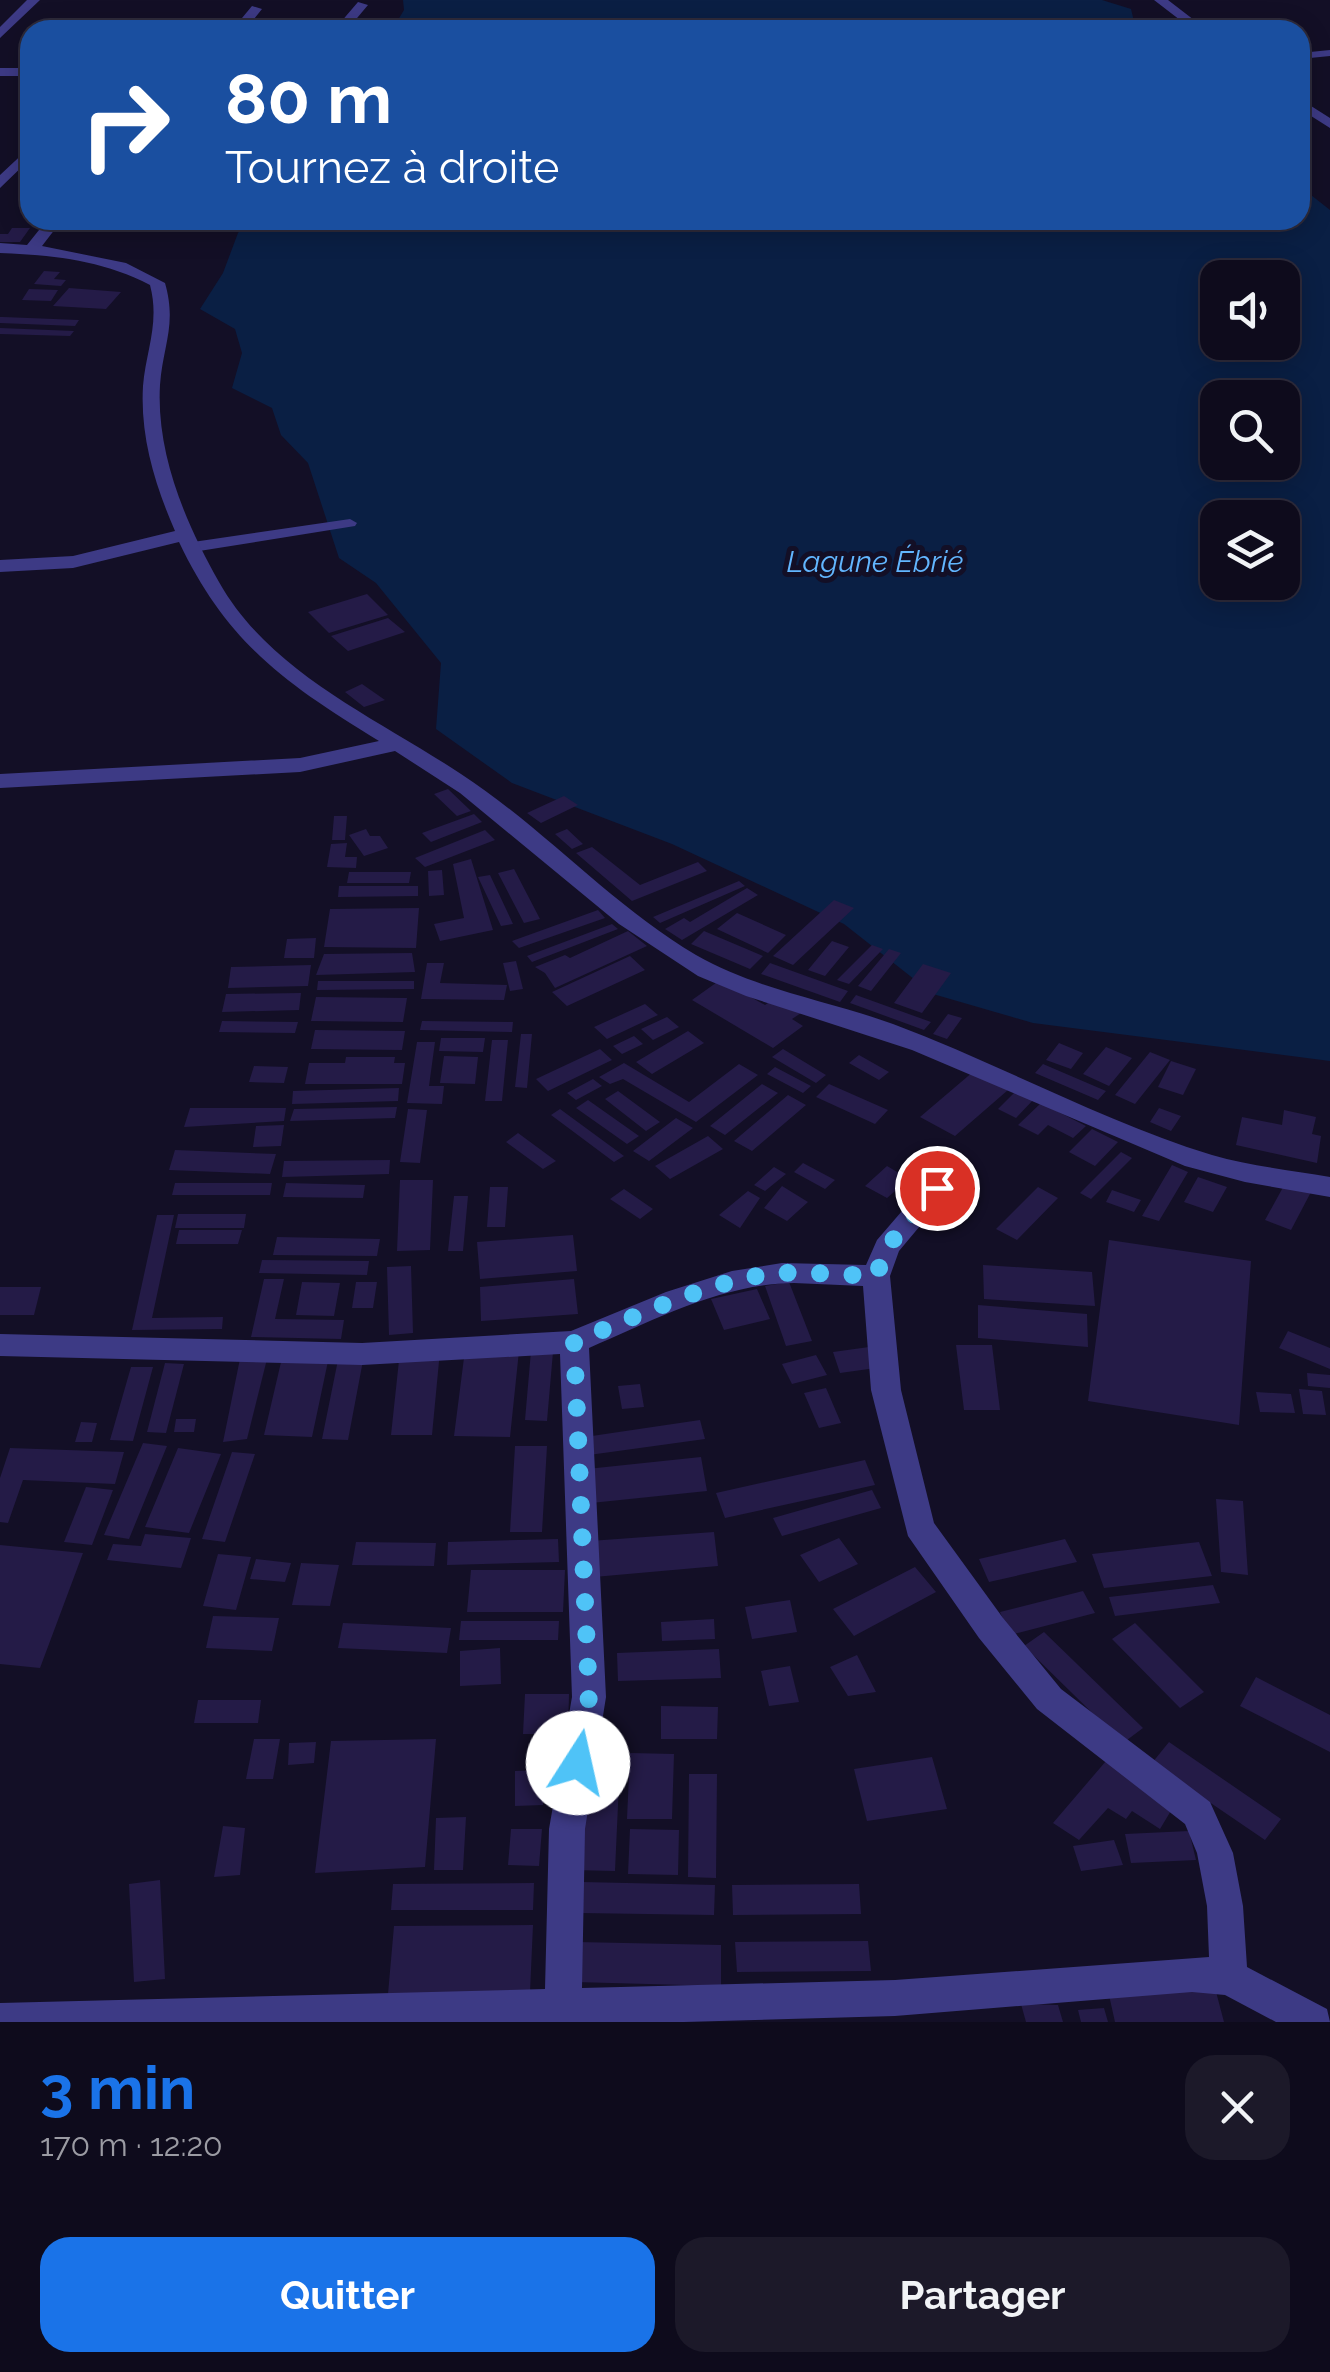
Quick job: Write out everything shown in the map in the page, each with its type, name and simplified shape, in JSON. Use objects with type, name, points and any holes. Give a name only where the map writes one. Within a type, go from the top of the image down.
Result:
[{"type":"street","points":[[0,34],[34,0]]},
{"type":"street","points":[[1160,0],[1187,20]]},
{"type":"street","points":[[349,20],[362,5]]},
{"type":"street","points":[[247,20],[256,9]]},
{"type":"street","points":[[5,186],[20,165]]},
{"type":"street","points":[[32,249],[48,230]]},
{"type":"street","points":[[0,248],[32,249],[102,261],[136,271],[157,283],[166,322],[152,384],[152,412],[162,475],[212,588],[262,646],[316,691],[467,787],[686,960],[734,983],[880,1028],[1200,1161],[1330,1186]]},
{"type":"street","points":[[0,566],[74,562],[190,541]]},
{"type":"street","points":[[0,781],[284,766],[396,744]]},
{"type":"street","points":[[937,1188],[887,1247],[876,1276],[886,1390],[918,1527],[991,1628],[1049,1699],[1198,1814],[1215,1853],[1225,1906],[1229,1978]]},
{"type":"street","points":[[0,1345],[362,1354],[574,1342],[666,1304],[749,1278],[780,1273],[876,1276]]},
{"type":"street","points":[[563,2015],[566,1830],[589,1697],[574,1342]]},
{"type":"street","points":[[0,2022],[563,2015],[894,1998],[1192,1974],[1229,1978],[1314,2022]]},
{"type":"lane","points":[[190,541],[350,522]]},
{"type":"water","points":[[403,0],[1102,0],[1131,9],[1134,20],[398,20],[404,10]]},
{"type":"water","name":"Lagune Ébrié","points":[[1310,193],[1330,210],[1330,1061],[1033,1023],[933,994],[844,924],[672,844],[512,783],[436,729],[441,663],[376,583],[339,558],[308,463],[281,435],[272,408],[232,388],[242,353],[235,329],[200,309],[223,273],[241,230],[1310,230]]},
{"type":"building","points":[[12,228],[29,230],[20,242],[0,242],[0,234],[8,234]]},
{"type":"building","points":[[44,271],[60,272],[54,279],[66,280],[61,286],[34,284]]},
{"type":"building","points":[[69,288],[121,292],[106,309],[53,306]]},
{"type":"building","points":[[29,289],[58,290],[51,301],[22,300]]},
{"type":"building","points":[[0,317],[79,320],[75,326],[0,323]]},
{"type":"building","points":[[0,328],[74,331],[70,336],[0,334]]},
{"type":"building","points":[[367,594],[388,615],[329,633],[308,612]]},
{"type":"building","points":[[388,618],[405,632],[348,651],[331,636]]},
{"type":"building","points":[[362,684],[385,700],[364,707],[345,692]]},
{"type":"building","points":[[448,789],[471,811],[457,816],[434,794]]},
{"type":"building","points":[[564,796],[578,805],[541,823],[527,813]]},
{"type":"building","points":[[474,814],[482,822],[431,842],[422,833]]},
{"type":"building","points":[[334,816],[347,816],[345,840],[332,840]]},
{"type":"building","points":[[366,829],[370,836],[380,836],[388,848],[364,856],[349,835]]},
{"type":"building","points":[[567,829],[583,844],[572,849],[555,834]]},
{"type":"building","points":[[485,830],[495,840],[425,867],[415,858]]},
{"type":"building","points":[[347,843],[345,857],[357,857],[356,868],[327,867],[331,844]]},
{"type":"building","points":[[592,847],[640,885],[698,862],[707,871],[632,901],[576,853]]},
{"type":"building","points":[[471,859],[493,930],[440,941],[434,924],[464,918],[453,864]]},
{"type":"building","points":[[514,869],[540,919],[524,923],[498,873]]},
{"type":"building","points":[[442,870],[444,895],[429,896],[428,871]]},
{"type":"building","points":[[349,872],[411,872],[409,883],[347,883]]},
{"type":"building","points":[[490,875],[513,924],[501,926],[478,877]]},
{"type":"building","points":[[739,881],[745,886],[660,923],[653,917]]},
{"type":"building","points":[[339,886],[418,886],[418,896],[338,897]]},
{"type":"building","points":[[747,888],[758,895],[682,940],[665,929],[684,918],[690,922]]},
{"type":"building","points":[[834,900],[854,908],[793,965],[773,956]]},
{"type":"building","points":[[419,908],[416,948],[324,947],[330,909]]},
{"type":"building","points":[[598,910],[605,918],[519,948],[512,941]]},
{"type":"building","points":[[737,913],[786,935],[768,953],[717,929]]},
{"type":"building","points":[[612,924],[618,929],[532,962],[527,956]]},
{"type":"building","points":[[628,931],[647,946],[555,988],[545,973],[535,967],[565,955],[570,958]]},
{"type":"building","points":[[704,931],[763,956],[750,969],[691,944]]},
{"type":"building","points":[[316,938],[314,958],[284,958],[287,939]]},
{"type":"building","points":[[832,941],[849,947],[825,976],[808,970]]},
{"type":"building","points":[[872,945],[883,949],[849,984],[837,980]]},
{"type":"building","points":[[889,949],[901,953],[871,991],[858,986]]},
{"type":"building","points":[[412,953],[415,972],[316,975],[324,954]]},
{"type":"building","points":[[630,956],[645,970],[567,1006],[552,992]]},
{"type":"building","points":[[516,961],[523,989],[510,991],[503,963]]},
{"type":"building","points":[[427,963],[444,963],[440,983],[507,985],[504,1000],[421,999]]},
{"type":"building","points":[[770,963],[848,991],[840,1002],[761,974]]},
{"type":"building","points":[[923,964],[951,973],[922,1013],[894,1003]]},
{"type":"building","points":[[311,965],[308,986],[228,988],[231,967]]},
{"type":"building","points":[[720,980],[765,1005],[775,998],[801,1013],[792,1019],[803,1026],[773,1048],[692,1000]]},
{"type":"building","points":[[318,981],[414,981],[414,989],[317,990]]},
{"type":"building","points":[[301,993],[299,1010],[222,1012],[226,994]]},
{"type":"building","points":[[856,995],[931,1022],[924,1030],[850,1003]]},
{"type":"building","points":[[316,997],[407,998],[403,1022],[311,1021]]},
{"type":"building","points":[[645,1004],[658,1015],[607,1039],[594,1027]]},
{"type":"building","points":[[948,1014],[962,1018],[947,1039],[933,1034]]},
{"type":"building","points":[[667,1017],[679,1027],[653,1040],[641,1029]]},
{"type":"building","points":[[222,1021],[298,1022],[295,1033],[219,1032]]},
{"type":"building","points":[[422,1021],[513,1022],[512,1032],[420,1030]]},
{"type":"building","points":[[315,1030],[405,1031],[402,1050],[311,1049]]},
{"type":"building","points":[[688,1031],[704,1043],[652,1074],[636,1062]]},
{"type":"building","points":[[521,1034],[532,1034],[527,1088],[515,1087]]},
{"type":"building","points":[[634,1036],[643,1044],[622,1054],[613,1046]]},
{"type":"building","points":[[441,1038],[485,1038],[483,1052],[439,1051]]},
{"type":"building","points":[[492,1040],[508,1040],[502,1101],[485,1101]]},
{"type":"building","points":[[417,1042],[435,1042],[429,1086],[444,1086],[442,1104],[407,1103]]},
{"type":"building","points":[[1059,1043],[1083,1053],[1071,1069],[1046,1060]]},
{"type":"building","points":[[1106,1047],[1132,1058],[1109,1086],[1083,1074]]},
{"type":"building","points":[[600,1049],[612,1060],[548,1091],[536,1079]]},
{"type":"building","points":[[783,1049],[826,1075],[816,1083],[772,1057]]},
{"type":"building","points":[[1150,1052],[1170,1060],[1135,1104],[1115,1095]]},
{"type":"building","points":[[859,1055],[889,1072],[879,1080],[849,1063]]},
{"type":"building","points":[[444,1056],[478,1057],[475,1084],[440,1083]]},
{"type":"building","points":[[346,1057],[395,1057],[394,1063],[405,1063],[402,1084],[305,1084],[309,1063],[345,1063]]},
{"type":"building","points":[[1171,1061],[1196,1069],[1183,1095],[1158,1087]]},
{"type":"building","points":[[624,1063],[689,1102],[739,1064],[758,1075],[696,1122],[623,1079],[610,1084],[599,1077]]},
{"type":"building","points":[[1043,1064],[1106,1091],[1098,1100],[1035,1073]]},
{"type":"building","points":[[254,1066],[288,1067],[284,1083],[249,1082]]},
{"type":"building","points":[[775,1067],[811,1086],[803,1093],[767,1074]]},
{"type":"building","points":[[974,1071],[1008,1090],[955,1136],[920,1117]]},
{"type":"building","points":[[593,1079],[602,1086],[576,1100],[567,1093]]},
{"type":"building","points":[[762,1084],[778,1093],[725,1135],[710,1126]]},
{"type":"building","points":[[829,1084],[888,1110],[875,1124],[816,1097]]},
{"type":"building","points":[[399,1088],[398,1101],[292,1104],[293,1091]]},
{"type":"building","points":[[618,1091],[660,1122],[646,1131],[605,1099]]},
{"type":"building","points":[[1016,1091],[1034,1099],[1016,1118],[998,1109]]},
{"type":"building","points":[[788,1095],[806,1105],[752,1151],[734,1141]]},
{"type":"building","points":[[588,1100],[639,1136],[627,1144],[576,1108]]},
{"type":"building","points":[[1041,1103],[1086,1126],[1073,1138],[1048,1125],[1038,1135],[1018,1125]]},
{"type":"building","points":[[397,1107],[395,1118],[290,1121],[294,1109]]},
{"type":"building","points":[[190,1108],[286,1108],[284,1121],[184,1127]]},
{"type":"building","points":[[1159,1108],[1181,1116],[1171,1131],[1150,1122]]},
{"type":"building","points":[[408,1109],[427,1110],[420,1163],[400,1162]]},
{"type":"building","points":[[560,1109],[624,1156],[614,1162],[551,1115]]},
{"type":"building","points":[[1284,1110],[1316,1117],[1312,1134],[1321,1136],[1317,1163],[1236,1145],[1242,1117],[1282,1125]]},
{"type":"building","points":[[676,1118],[693,1128],[649,1161],[633,1151]]},
{"type":"building","points":[[284,1125],[281,1146],[253,1147],[256,1126]]},
{"type":"building","points":[[1092,1129],[1118,1142],[1095,1166],[1069,1152]]},
{"type":"building","points":[[518,1133],[556,1161],[543,1169],[506,1142]]},
{"type":"building","points":[[708,1136],[723,1149],[670,1179],[655,1166]]},
{"type":"building","points":[[175,1150],[276,1154],[270,1174],[169,1170]]},
{"type":"building","points":[[1121,1152],[1132,1158],[1091,1199],[1080,1193]]},
{"type":"building","points":[[390,1160],[389,1174],[282,1177],[284,1161]]},
{"type":"building","points":[[803,1163],[835,1180],[825,1189],[794,1172]]},
{"type":"building","points":[[1172,1165],[1188,1172],[1159,1221],[1142,1216]]},
{"type":"building","points":[[887,1166],[909,1179],[887,1198],[865,1186]]},
{"type":"building","points":[[774,1167],[786,1174],[765,1191],[754,1185]]},
{"type":"building","points":[[1198,1177],[1227,1187],[1213,1212],[1184,1202]]},
{"type":"building","points":[[400,1180],[433,1180],[430,1250],[397,1251]]},
{"type":"building","points":[[1287,1180],[1311,1192],[1291,1230],[1265,1220]]},
{"type":"building","points":[[175,1183],[272,1183],[270,1195],[172,1195]]},
{"type":"building","points":[[286,1183],[365,1185],[363,1198],[283,1197]]},
{"type":"building","points":[[782,1186],[808,1202],[787,1221],[764,1208]]},
{"type":"building","points":[[490,1187],[508,1187],[505,1227],[487,1227]]},
{"type":"building","points":[[1038,1187],[1058,1198],[1017,1240],[996,1229]]},
{"type":"building","points":[[624,1189],[653,1209],[640,1219],[610,1199]]},
{"type":"building","points":[[1112,1190],[1141,1200],[1134,1212],[1106,1202]]},
{"type":"building","points":[[748,1191],[760,1198],[740,1228],[719,1215]]},
{"type":"building","points":[[454,1196],[468,1196],[463,1251],[448,1251]]},
{"type":"building","points":[[178,1214],[246,1214],[244,1228],[175,1228]]},
{"type":"building","points":[[157,1215],[174,1215],[152,1318],[223,1317],[222,1329],[132,1330]]},
{"type":"building","points":[[179,1230],[242,1230],[238,1244],[176,1244]]},
{"type":"building","points":[[573,1235],[577,1271],[480,1279],[477,1242]]},
{"type":"building","points":[[277,1237],[380,1239],[377,1256],[273,1255]]},
{"type":"building","points":[[1109,1240],[1251,1261],[1239,1425],[1088,1401]]},
{"type":"building","points":[[262,1260],[369,1261],[367,1275],[259,1273]]},
{"type":"building","points":[[983,1265],[1092,1272],[1095,1306],[984,1299]]},
{"type":"building","points":[[411,1266],[413,1333],[389,1335],[387,1267]]},
{"type":"building","points":[[264,1279],[284,1279],[275,1319],[344,1320],[341,1339],[251,1337]]},
{"type":"building","points":[[574,1279],[578,1314],[481,1321],[480,1287]]},
{"type":"building","points":[[302,1282],[340,1283],[334,1316],[296,1315]]},
{"type":"building","points":[[356,1282],[377,1282],[373,1308],[352,1308]]},
{"type":"building","points":[[789,1282],[812,1341],[786,1346],[765,1286]]},
{"type":"building","points":[[0,1287],[41,1287],[34,1315],[0,1315]]},
{"type":"building","points":[[757,1289],[770,1319],[724,1330],[711,1299]]},
{"type":"building","points":[[978,1305],[1087,1314],[1088,1347],[978,1338]]},
{"type":"building","points":[[1288,1331],[1330,1348],[1330,1369],[1279,1348]]},
{"type":"building","points":[[285,1345],[331,1347],[312,1437],[264,1435]]},
{"type":"building","points":[[956,1345],[992,1345],[1000,1410],[964,1410]]},
{"type":"building","points":[[869,1347],[876,1368],[840,1373],[833,1352]]},
{"type":"building","points":[[242,1349],[269,1351],[247,1439],[223,1442]]},
{"type":"building","points":[[340,1350],[365,1350],[348,1440],[322,1439]]},
{"type":"building","points":[[465,1350],[519,1351],[510,1437],[454,1436]]},
{"type":"building","points":[[400,1351],[440,1351],[432,1435],[391,1435]]},
{"type":"building","points":[[531,1351],[553,1352],[547,1421],[525,1420]]},
{"type":"building","points":[[816,1355],[827,1375],[792,1384],[782,1364]]},
{"type":"building","points":[[165,1363],[184,1364],[166,1433],[147,1432]]},
{"type":"building","points":[[131,1367],[153,1367],[133,1441],[110,1440]]},
{"type":"building","points":[[1307,1373],[1330,1375],[1330,1388],[1308,1386]]},
{"type":"building","points":[[640,1384],[644,1407],[622,1409],[618,1386]]},
{"type":"building","points":[[826,1388],[841,1423],[819,1428],[804,1393]]},
{"type":"building","points":[[1299,1389],[1322,1391],[1326,1415],[1303,1414]]},
{"type":"building","points":[[1256,1392],[1291,1394],[1295,1413],[1260,1412]]},
{"type":"building","points":[[176,1419],[196,1419],[194,1432],[174,1432]]},
{"type":"building","points":[[700,1420],[705,1439],[589,1455],[585,1437]]},
{"type":"building","points":[[81,1422],[97,1423],[92,1442],[75,1442]]},
{"type":"building","points":[[143,1443],[167,1446],[129,1539],[104,1535]]},
{"type":"building","points":[[515,1446],[547,1446],[542,1532],[510,1532]]},
{"type":"building","points":[[10,1448],[124,1452],[115,1484],[23,1480],[8,1523],[0,1522],[0,1478]]},
{"type":"building","points":[[178,1448],[221,1454],[189,1533],[145,1527]]},
{"type":"building","points":[[232,1452],[255,1454],[225,1542],[202,1539]]},
{"type":"building","points":[[701,1457],[707,1491],[591,1503],[587,1469]]},
{"type":"building","points":[[865,1460],[875,1485],[725,1518],[716,1493]]},
{"type":"building","points":[[86,1487],[113,1490],[92,1545],[64,1542]]},
{"type":"building","points":[[872,1490],[881,1508],[782,1536],[773,1518]]},
{"type":"building","points":[[1216,1499],[1243,1501],[1248,1575],[1221,1572]]},
{"type":"building","points":[[714,1532],[718,1566],[594,1577],[590,1541]]},
{"type":"building","points":[[145,1534],[191,1538],[181,1568],[107,1560],[113,1544],[141,1546]]},
{"type":"building","points":[[839,1538],[858,1564],[819,1582],[800,1555]]},
{"type":"building","points":[[558,1539],[559,1562],[447,1565],[448,1542]]},
{"type":"building","points":[[1065,1539],[1077,1562],[989,1582],[979,1559]]},
{"type":"building","points":[[356,1542],[436,1543],[434,1566],[352,1565]]},
{"type":"building","points":[[1199,1542],[1212,1576],[1104,1588],[1092,1554]]},
{"type":"building","points":[[0,1545],[83,1553],[40,1668],[0,1664]]},
{"type":"building","points":[[218,1554],[251,1557],[236,1610],[203,1606]]},
{"type":"building","points":[[256,1559],[291,1563],[285,1582],[250,1579]]},
{"type":"building","points":[[301,1563],[339,1565],[330,1606],[292,1605]]},
{"type":"building","points":[[915,1567],[936,1592],[854,1636],[833,1609]]},
{"type":"building","points":[[471,1570],[565,1570],[563,1612],[467,1612]]},
{"type":"building","points":[[1213,1585],[1220,1603],[1115,1616],[1109,1597]]},
{"type":"building","points":[[1083,1591],[1095,1613],[1010,1635],[1000,1612]]},
{"type":"building","points":[[790,1600],[797,1632],[752,1639],[745,1607]]},
{"type":"building","points":[[213,1616],[279,1618],[272,1651],[206,1648]]},
{"type":"building","points":[[714,1619],[715,1639],[662,1641],[661,1622]]},
{"type":"building","points":[[461,1621],[559,1621],[558,1640],[459,1640]]},
{"type":"building","points":[[343,1623],[451,1628],[447,1653],[338,1648]]},
{"type":"building","points":[[1135,1623],[1204,1692],[1180,1708],[1112,1639]]},
{"type":"building","points":[[1044,1632],[1143,1728],[1123,1743],[1024,1646]]},
{"type":"building","points":[[500,1648],[501,1684],[460,1686],[460,1651]]},
{"type":"building","points":[[719,1649],[721,1678],[618,1681],[617,1653]]},
{"type":"building","points":[[857,1655],[876,1692],[848,1696],[830,1667]]},
{"type":"building","points":[[790,1666],[799,1702],[769,1706],[761,1671]]},
{"type":"building","points":[[1256,1677],[1330,1715],[1330,1752],[1240,1706]]},
{"type":"building","points":[[525,1694],[569,1694],[568,1734],[523,1734]]},
{"type":"building","points":[[198,1700],[261,1700],[258,1723],[194,1723]]},
{"type":"building","points":[[661,1706],[718,1707],[717,1739],[661,1739]]},
{"type":"building","points":[[581,1738],[621,1739],[615,1871],[573,1870]]},
{"type":"building","points":[[254,1739],[280,1739],[273,1779],[246,1779]]},
{"type":"building","points":[[436,1739],[425,1867],[315,1873],[331,1741]]},
{"type":"building","points":[[316,1742],[314,1763],[288,1765],[289,1743]]},
{"type":"building","points":[[1169,1742],[1281,1819],[1265,1840],[1152,1763]]},
{"type":"building","points":[[630,1753],[674,1754],[672,1819],[627,1819]]},
{"type":"building","points":[[932,1757],[947,1809],[867,1821],[854,1769]]},
{"type":"building","points":[[1106,1761],[1175,1804],[1160,1829],[1132,1811],[1126,1819],[1108,1808],[1079,1840],[1053,1823]]},
{"type":"building","points":[[544,1770],[543,1805],[515,1806],[515,1771]]},
{"type":"building","points":[[689,1774],[717,1774],[716,1878],[688,1877]]},
{"type":"building","points":[[466,1817],[463,1870],[434,1870],[436,1818]]},
{"type":"building","points":[[223,1826],[245,1828],[240,1875],[214,1877]]},
{"type":"building","points":[[511,1829],[542,1829],[539,1866],[508,1865]]},
{"type":"building","points":[[630,1829],[679,1830],[678,1875],[628,1874]]},
{"type":"building","points":[[1189,1831],[1196,1860],[1131,1863],[1125,1834]]},
{"type":"building","points":[[1114,1840],[1123,1865],[1081,1871],[1073,1846]]},
{"type":"building","points":[[160,1880],[165,1979],[134,1982],[129,1884]]},
{"type":"building","points":[[582,1882],[715,1885],[714,1915],[580,1913]]},
{"type":"building","points":[[534,1883],[533,1910],[391,1910],[393,1884]]},
{"type":"building","points":[[859,1884],[861,1914],[733,1915],[732,1885]]},
{"type":"building","points":[[533,1925],[530,1992],[388,1994],[394,1926]]},
{"type":"building","points":[[868,1941],[871,1971],[737,1972],[735,1942]]},
{"type":"building","points":[[577,1942],[721,1945],[721,1986],[575,1982]]},
{"type":"building","points":[[1215,1988],[1224,2022],[1115,2022],[1109,1995]]},
{"type":"building","points":[[1021,2004],[1058,2005],[1063,2022],[1026,2022]]},
{"type":"building","points":[[1104,2008],[1108,2022],[1081,2022],[1078,2010]]},
{"type":"route","points":[[578,1763],[589,1697],[574,1342],[666,1304],[749,1278],[780,1273],[876,1276],[887,1247],[937,1188]]}]
